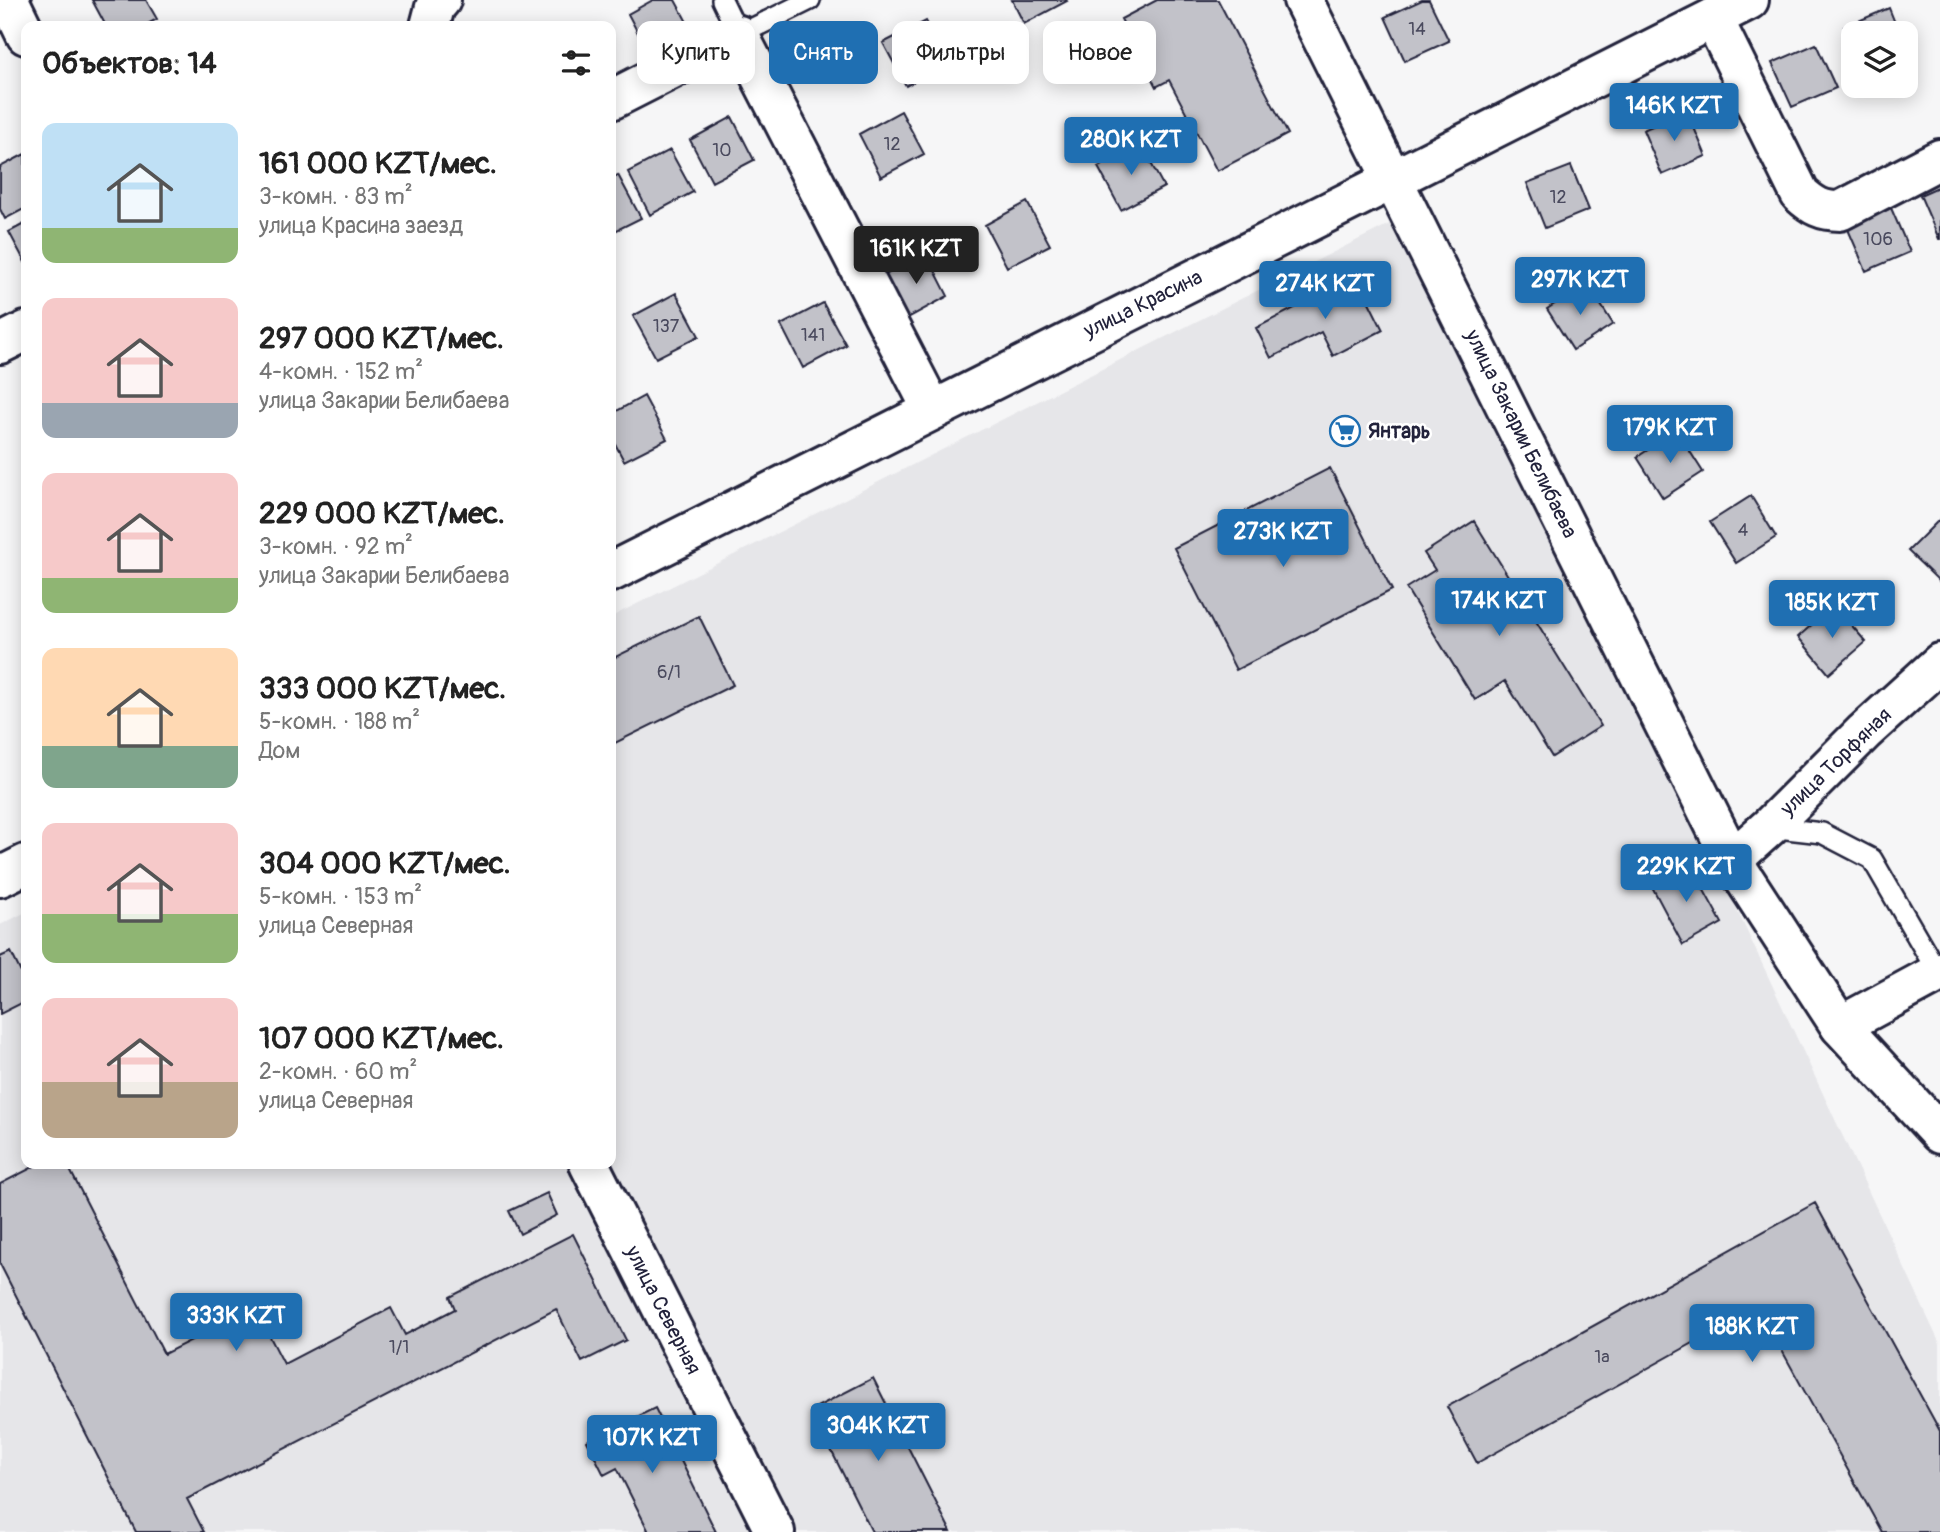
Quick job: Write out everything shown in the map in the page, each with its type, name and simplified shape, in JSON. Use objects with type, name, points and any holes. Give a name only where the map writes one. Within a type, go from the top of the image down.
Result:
[{"type":"street","points":[[9,0],[21,25]]},
{"type":"street","points":[[431,21],[435,7],[441,0]]},
{"type":"street","name":"улица Закарии Белибаева","points":[[1303,0],[1732,860],[1840,1026],[1940,1135]]},
{"type":"street","name":"улица Красина","points":[[616,569],[1749,0]]},
{"type":"street","points":[[1713,18],[1800,194],[1814,207],[1826,211],[1840,211],[1940,159]]},
{"type":"street","points":[[755,66],[932,409]]},
{"type":"street","points":[[616,97],[643,84]]},
{"type":"street","points":[[0,344],[21,334]]},
{"type":"street","name":"улица Торфяная","points":[[1732,860],[1769,828],[1864,732],[1940,663]]},
{"type":"street","points":[[0,877],[21,866]]},
{"type":"street","points":[[1840,1026],[1939,973]]},
{"type":"street","name":"улица Северная","points":[[592,1169],[775,1532]]},
{"type":"lane","points":[[722,0],[732,21]]},
{"type":"lane","points":[[755,27],[810,0]]},
{"type":"lane","points":[[1769,828],[1822,833],[1872,859],[1939,973]]},
{"type":"shaded area","points":[[1411,213],[1940,1344],[1940,1532],[0,1532],[0,925],[21,914],[21,1169],[616,1169],[616,614]]},
{"type":"building","points":[[92,0],[146,0],[157,19],[153,21],[103,21]]},
{"type":"building","points":[[653,0],[675,0],[686,21],[637,21],[637,31],[628,14]]},
{"type":"building","points":[[1012,0],[1067,1],[1029,21],[1022,21]]},
{"type":"building","points":[[1157,0],[1218,0],[1288,134],[1217,171],[1169,80],[1156,87],[1154,84],[1156,21],[1121,19]]},
{"type":"building","points":[[1422,0],[1429,0],[1449,41],[1405,61],[1385,17]]},
{"type":"building","points":[[1889,8],[1894,21],[1858,21]]},
{"type":"building","points":[[892,38],[892,60],[883,43]]},
{"type":"building","points":[[1816,44],[1836,88],[1792,107],[1772,63]]},
{"type":"building","points":[[901,111],[924,154],[881,177],[859,134]]},
{"type":"building","points":[[1687,111],[1706,156],[1662,175],[1643,130]]},
{"type":"building","points":[[732,117],[754,160],[712,182],[690,140]]},
{"type":"building","points":[[1141,145],[1164,187],[1121,210],[1098,167]]},
{"type":"building","points":[[670,150],[693,192],[650,215],[628,172]]},
{"type":"building","points":[[21,156],[21,211],[5,219],[0,209],[0,167]]},
{"type":"building","points":[[1571,166],[1589,210],[1545,228],[1527,183]]},
{"type":"building","points":[[618,175],[641,218],[616,230]]},
{"type":"building","points":[[1940,186],[1940,239],[1939,239],[1920,195]]},
{"type":"building","points":[[1027,202],[1050,245],[1007,267],[985,225]]},
{"type":"building","points":[[1891,208],[1910,252],[1866,271],[1847,227]]},
{"type":"building","points":[[21,226],[21,255],[9,232]]},
{"type":"building","points":[[926,253],[948,296],[906,319],[883,276]]},
{"type":"building","points":[[1356,276],[1383,330],[1333,356],[1321,332],[1271,358],[1256,328]]},
{"type":"building","points":[[1587,283],[1613,324],[1573,350],[1547,309]]},
{"type":"building","points":[[676,293],[699,336],[656,358],[633,316]]},
{"type":"building","points":[[823,303],[846,345],[803,368],[781,325]]},
{"type":"building","points":[[644,396],[667,439],[624,461],[616,446],[616,411]]},
{"type":"building","points":[[1677,431],[1703,472],[1663,498],[1637,457]]},
{"type":"building","points":[[1330,468],[1392,590],[1236,670],[1174,548]]},
{"type":"building","points":[[1751,496],[1776,537],[1736,563],[1710,522]]},
{"type":"building","points":[[1940,519],[1940,582],[1908,551]]},
{"type":"building","points":[[1474,521],[1601,726],[1552,757],[1505,681],[1475,700],[1406,588],[1435,570],[1424,553]]},
{"type":"building","points":[[1834,605],[1866,642],[1829,674],[1798,637]]},
{"type":"building","points":[[699,616],[733,685],[616,743],[616,657]]},
{"type":"building","points":[[1689,863],[1722,923],[1683,945],[1650,883]]},
{"type":"building","points":[[11,952],[21,973],[21,1004],[0,1014],[0,957]]},
{"type":"building","points":[[29,1169],[70,1169],[164,1354],[255,1308],[284,1364],[391,1308],[405,1335],[455,1309],[450,1297],[573,1234],[626,1340],[582,1362],[556,1309],[187,1499],[204,1532],[136,1532],[0,1264],[0,1184]]},
{"type":"building","points":[[547,1193],[557,1215],[520,1234],[509,1211]]},
{"type":"building","points":[[1815,1203],[1940,1431],[1940,1532],[1882,1532],[1758,1307],[1477,1463],[1447,1407]]},
{"type":"building","points":[[873,1378],[951,1532],[872,1532],[811,1410]]},
{"type":"building","points":[[655,1408],[716,1532],[645,1532],[648,1530],[617,1468],[604,1475],[587,1441]]},
{"type":"place","name":"Янтарь","points":[[1345,431]]}]
